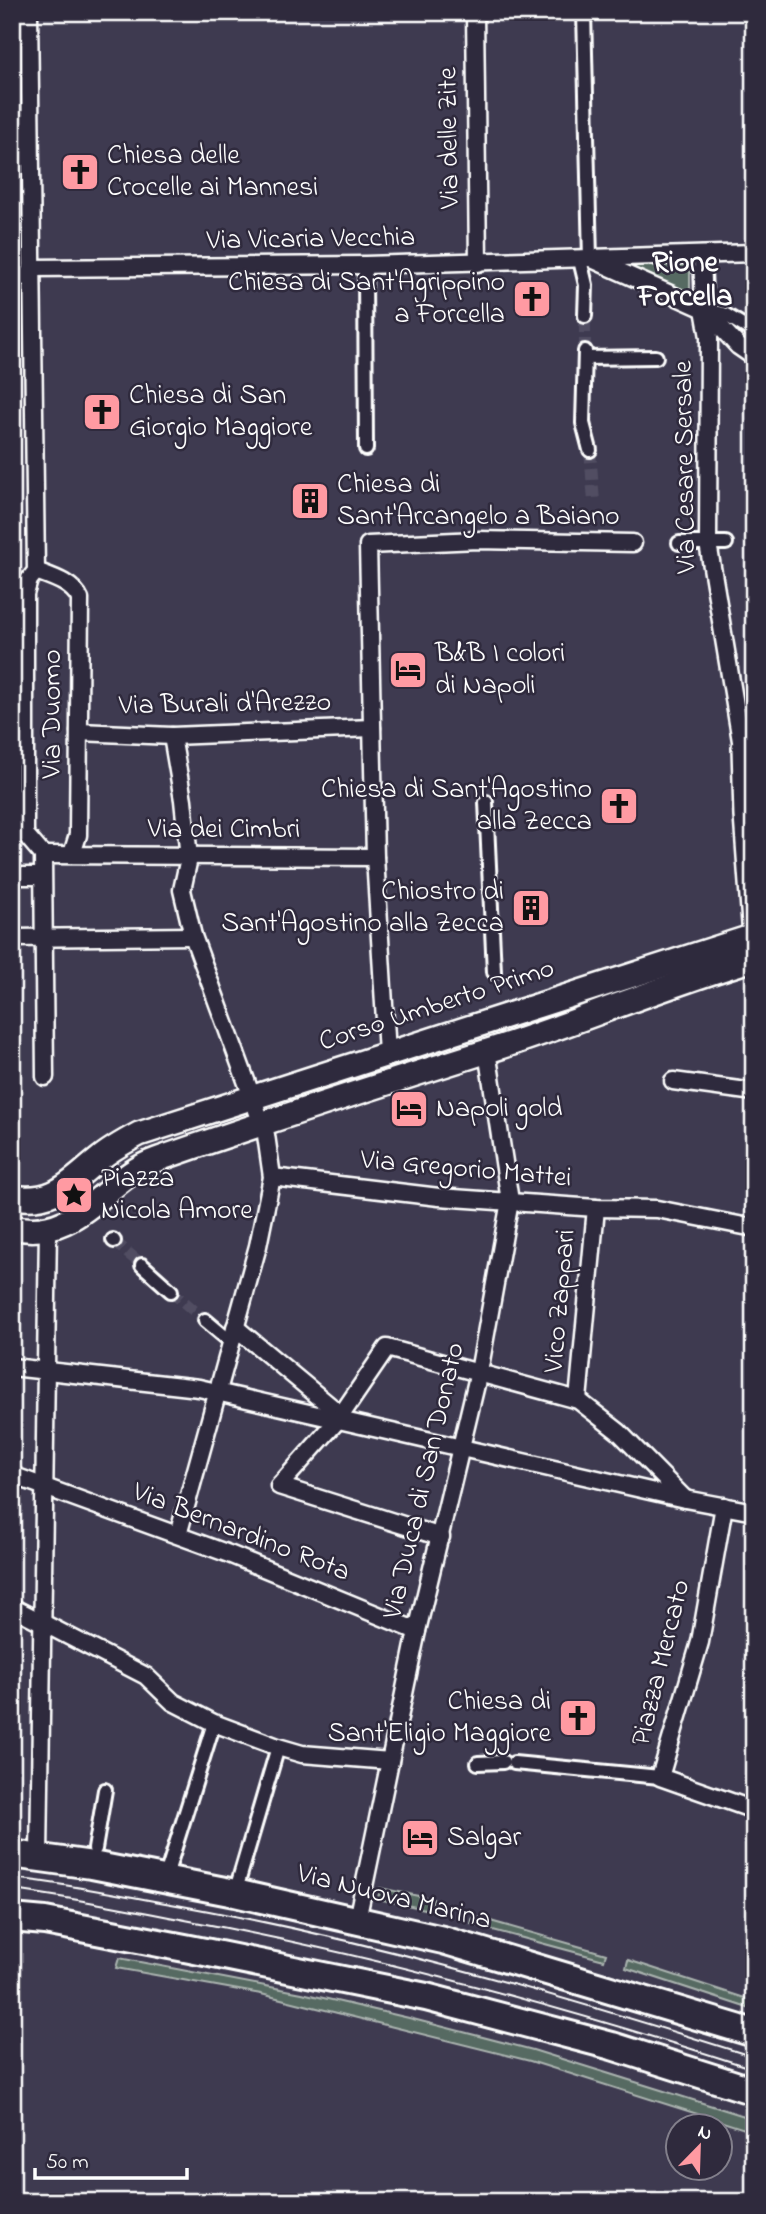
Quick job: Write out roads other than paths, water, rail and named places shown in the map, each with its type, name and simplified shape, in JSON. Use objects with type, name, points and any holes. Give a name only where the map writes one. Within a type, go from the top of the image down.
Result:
[{"type":"main road","name":"Corso Umberto Primo","points":[[48,1227],[69,1220],[91,1207],[132,1172],[148,1163],[487,1051],[753,944]]},
{"type":"main road","name":"Corso Umberto Primo","points":[[12,1197],[39,1198],[57,1192],[73,1183],[115,1147],[139,1134],[387,1054],[753,944]]},
{"type":"main road","points":[[12,1227],[48,1227]]},
{"type":"main road","name":"Via Nuova Marina","points":[[12,1854],[165,1879],[443,1940],[754,2033]]},
{"type":"main road","points":[[12,1918],[45,1921],[426,1997],[612,2046],[754,2091]]},
{"type":"street","name":"Via Duomo","points":[[29,12],[36,571],[29,580],[25,594],[19,744],[26,834],[43,855]]},
{"type":"street","name":"Via delle Zite","points":[[475,12],[478,263]]},
{"type":"street","points":[[584,12],[585,316]]},
{"type":"street","name":"Via Vicaria Vecchia","points":[[12,276],[32,272],[478,263],[754,253]]},
{"type":"street","name":"Via Cesare Sersale","points":[[702,255],[704,309],[709,337],[708,543],[748,746]]},
{"type":"street","points":[[585,259],[704,309],[724,314],[754,332]]},
{"type":"street","points":[[365,265],[366,449]]},
{"type":"street","points":[[704,309],[738,346],[754,357]]},
{"type":"street","points":[[590,450],[583,423],[585,355],[656,357]]},
{"type":"street","points":[[387,1054],[375,857],[368,545],[477,540],[638,543]]},
{"type":"street","points":[[679,543],[726,543]]},
{"type":"street","name":"Via Duomo","points":[[36,571],[66,584],[77,592],[80,599],[78,835],[72,854]]},
{"type":"street","name":"Via Burali d'Arezzo","points":[[79,732],[172,736],[372,728]]},
{"type":"street","points":[[753,944],[744,816],[748,746],[754,728]]},
{"type":"street","points":[[172,736],[189,858],[182,890],[193,936],[268,1140],[272,1177],[258,1246],[177,1535]]},
{"type":"street","points":[[486,802],[494,972]]},
{"type":"street","points":[[46,1077],[42,939],[43,855],[72,854]]},
{"type":"street","name":"Via dei Cimbri","points":[[72,854],[189,858],[375,857]]},
{"type":"street","points":[[12,876],[42,876]]},
{"type":"street","points":[[12,938],[193,936]]},
{"type":"street","name":"Via Duca di San Donato","points":[[357,1920],[418,1631],[479,1372],[510,1201],[487,1051]]},
{"type":"street","points":[[673,1081],[754,1091]]},
{"type":"street","name":"Via Gregorio Mattei","points":[[272,1177],[439,1197],[596,1208],[657,1209],[754,1228]]},
{"type":"street","name":"Vico Zappari","points":[[578,1400],[596,1208]]},
{"type":"street","points":[[38,1857],[48,1227]]},
{"type":"street","points":[[142,1265],[171,1291]]},
{"type":"street","points":[[205,1320],[234,1329],[339,1418]]},
{"type":"street","points":[[441,1537],[279,1486],[339,1418],[387,1348],[578,1400],[619,1432],[685,1499]]},
{"type":"street","points":[[12,1367],[216,1392],[685,1499],[754,1512]]},
{"type":"street","name":"Via Bernardino Rota","points":[[12,1475],[177,1535],[418,1631]]},
{"type":"street","name":"Piazza Mercato","points":[[724,1506],[700,1642],[660,1777],[754,1810]]},
{"type":"street","points":[[12,1607],[145,1676],[173,1702],[214,1723],[278,1748],[326,1757],[390,1761]]},
{"type":"street","points":[[165,1879],[214,1723]]},
{"type":"street","points":[[235,1893],[278,1748]]},
{"type":"street","points":[[478,1763],[508,1763],[660,1777]]},
{"type":"street","points":[[95,1849],[105,1790]]},
{"type":"tunnel","points":[[585,316],[585,351]]},
{"type":"tunnel","points":[[590,450],[594,502]]},
{"type":"tunnel","points":[[114,1241],[142,1265]]},
{"type":"tunnel","points":[[171,1291],[205,1320]]},
{"type":"tram line","points":[[12,1878],[230,1915],[381,1949],[531,1989],[754,2057]]},
{"type":"tram line","points":[[12,1890],[257,1934],[401,1967],[613,2025],[754,2069]]},
{"type":"place","name":"Chiesa delle Crocelle ai Mannesi","points":[[80,172]]},
{"type":"place","name":"Chiesa di Sant'Agrippino a Forcella","points":[[532,299]]},
{"type":"place","name":"Chiesa di San Giorgio Maggiore","points":[[102,412]]},
{"type":"place","name":"Chiesa di Sant'Arcangelo a Baiano","points":[[310,501]]},
{"type":"place","name":"B&B I colori di Napoli","points":[[408,670]]},
{"type":"place","name":"Chiesa di Sant'Agostino alla Zecca","points":[[619,806]]},
{"type":"place","name":"Chiostro di Sant'Agostino alla Zecca","points":[[531,908]]},
{"type":"place","name":"Napoli gold","points":[[409,1109]]},
{"type":"place","name":"Piazza Nicola Amore","points":[[74,1195]]},
{"type":"place","name":"Chiesa di Sant'Eligio Maggiore","points":[[578,1718]]},
{"type":"place","name":"Salgar","points":[[420,1838]]},
{"type":"district","name":"Rione Forcella","points":[[685,281]]}]
